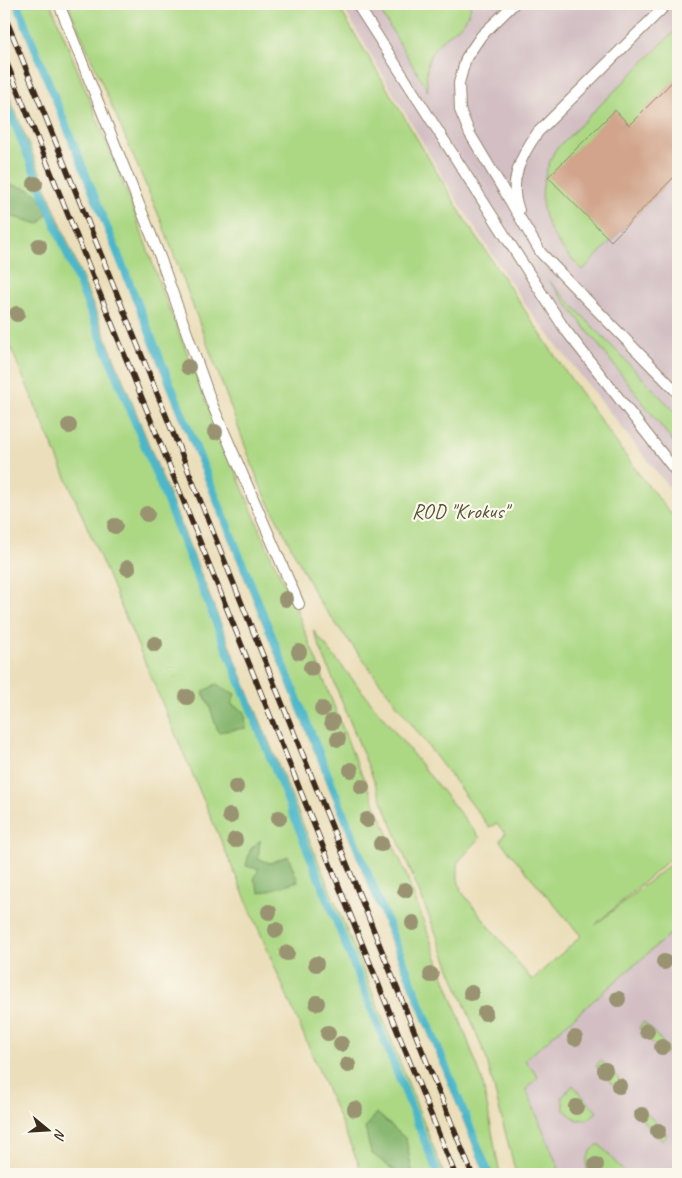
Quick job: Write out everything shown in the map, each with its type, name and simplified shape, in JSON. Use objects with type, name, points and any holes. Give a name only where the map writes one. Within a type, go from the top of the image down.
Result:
[{"type":"lane","points":[[58,4],[160,257],[212,404],[299,604]]},
{"type":"lane","points":[[357,4],[564,328],[678,474]]},
{"type":"lane","points":[[514,4],[481,36],[466,58],[459,83],[460,110],[470,134],[541,253],[678,393]]},
{"type":"lane","points":[[527,230],[517,205],[515,179],[522,153],[538,132],[667,4]]},
{"type":"shaded area","points":[[341,4],[678,4],[678,499],[526,306],[453,194]]},
{"type":"shaded area","points":[[678,858],[678,1174],[548,1174],[490,1024],[538,975]]},
{"type":"green space","points":[[16,4],[51,4],[131,203],[163,293],[207,403],[273,561],[293,601],[352,752],[404,869],[482,1079],[500,1174],[485,1174],[154,353]]},
{"type":"green space","name":"ROD \"Krokus\"","points":[[68,4],[337,4],[464,218],[561,365],[638,473],[678,522],[678,852],[595,925],[678,858],[678,927],[525,1060],[538,1077],[526,1089],[561,1174],[516,1174],[486,1057],[313,630],[480,838],[458,862],[458,879],[461,891],[532,980],[581,936],[500,841],[505,833],[497,824],[489,827],[318,600],[259,483],[162,223]]},
{"type":"green space","points":[[376,4],[471,4],[467,16],[461,25],[436,47],[430,57],[427,71],[428,91]]},
{"type":"green space","points":[[678,28],[678,172],[583,270],[558,243],[545,215],[542,201],[547,168],[555,150]]},
{"type":"green space","points":[[4,83],[444,1174],[411,1174],[412,1171],[371,1153],[395,1171],[396,1174],[363,1174],[4,332],[4,208],[13,217],[6,184],[4,186]],"holes":[[[203,693],[235,694],[218,732],[209,704]],[[260,841],[258,859],[270,863],[260,869],[247,866]]]},
{"type":"green space","points":[[6,184],[28,189],[38,195],[47,215],[39,224],[13,217],[4,208],[4,186]]},
{"type":"green space","points":[[549,281],[678,415],[678,448]]},
{"type":"green space","points":[[216,684],[235,694],[231,704],[245,712],[246,728],[218,732],[203,692]]},
{"type":"green space","points":[[260,840],[258,859],[270,863],[288,856],[298,881],[260,893],[254,879],[259,869],[246,866],[250,850]]},
{"type":"green space","points":[[644,1022],[669,1049],[664,1055],[639,1028]]},
{"type":"green space","points":[[601,1060],[626,1087],[620,1093],[596,1066]]},
{"type":"green space","points":[[573,1085],[597,1112],[589,1119],[577,1120],[564,1110],[562,1097]]},
{"type":"green space","points":[[642,1108],[667,1135],[662,1141],[637,1114]]},
{"type":"green space","points":[[377,1113],[406,1139],[411,1174],[396,1174],[395,1171],[371,1153],[365,1128]]},
{"type":"green space","points":[[597,1145],[600,1145],[623,1171],[622,1174],[589,1174],[586,1165],[587,1158]]},
{"type":"building","points":[[678,76],[678,173],[611,241],[548,177],[615,110],[629,125]]},
{"type":"waterway","points":[[17,4],[489,1174]]},
{"type":"waterway","points":[[4,97],[438,1174]]},
{"type":"railway","points":[[4,14],[472,1174]]},
{"type":"railway","points":[[4,56],[455,1174]]}]
